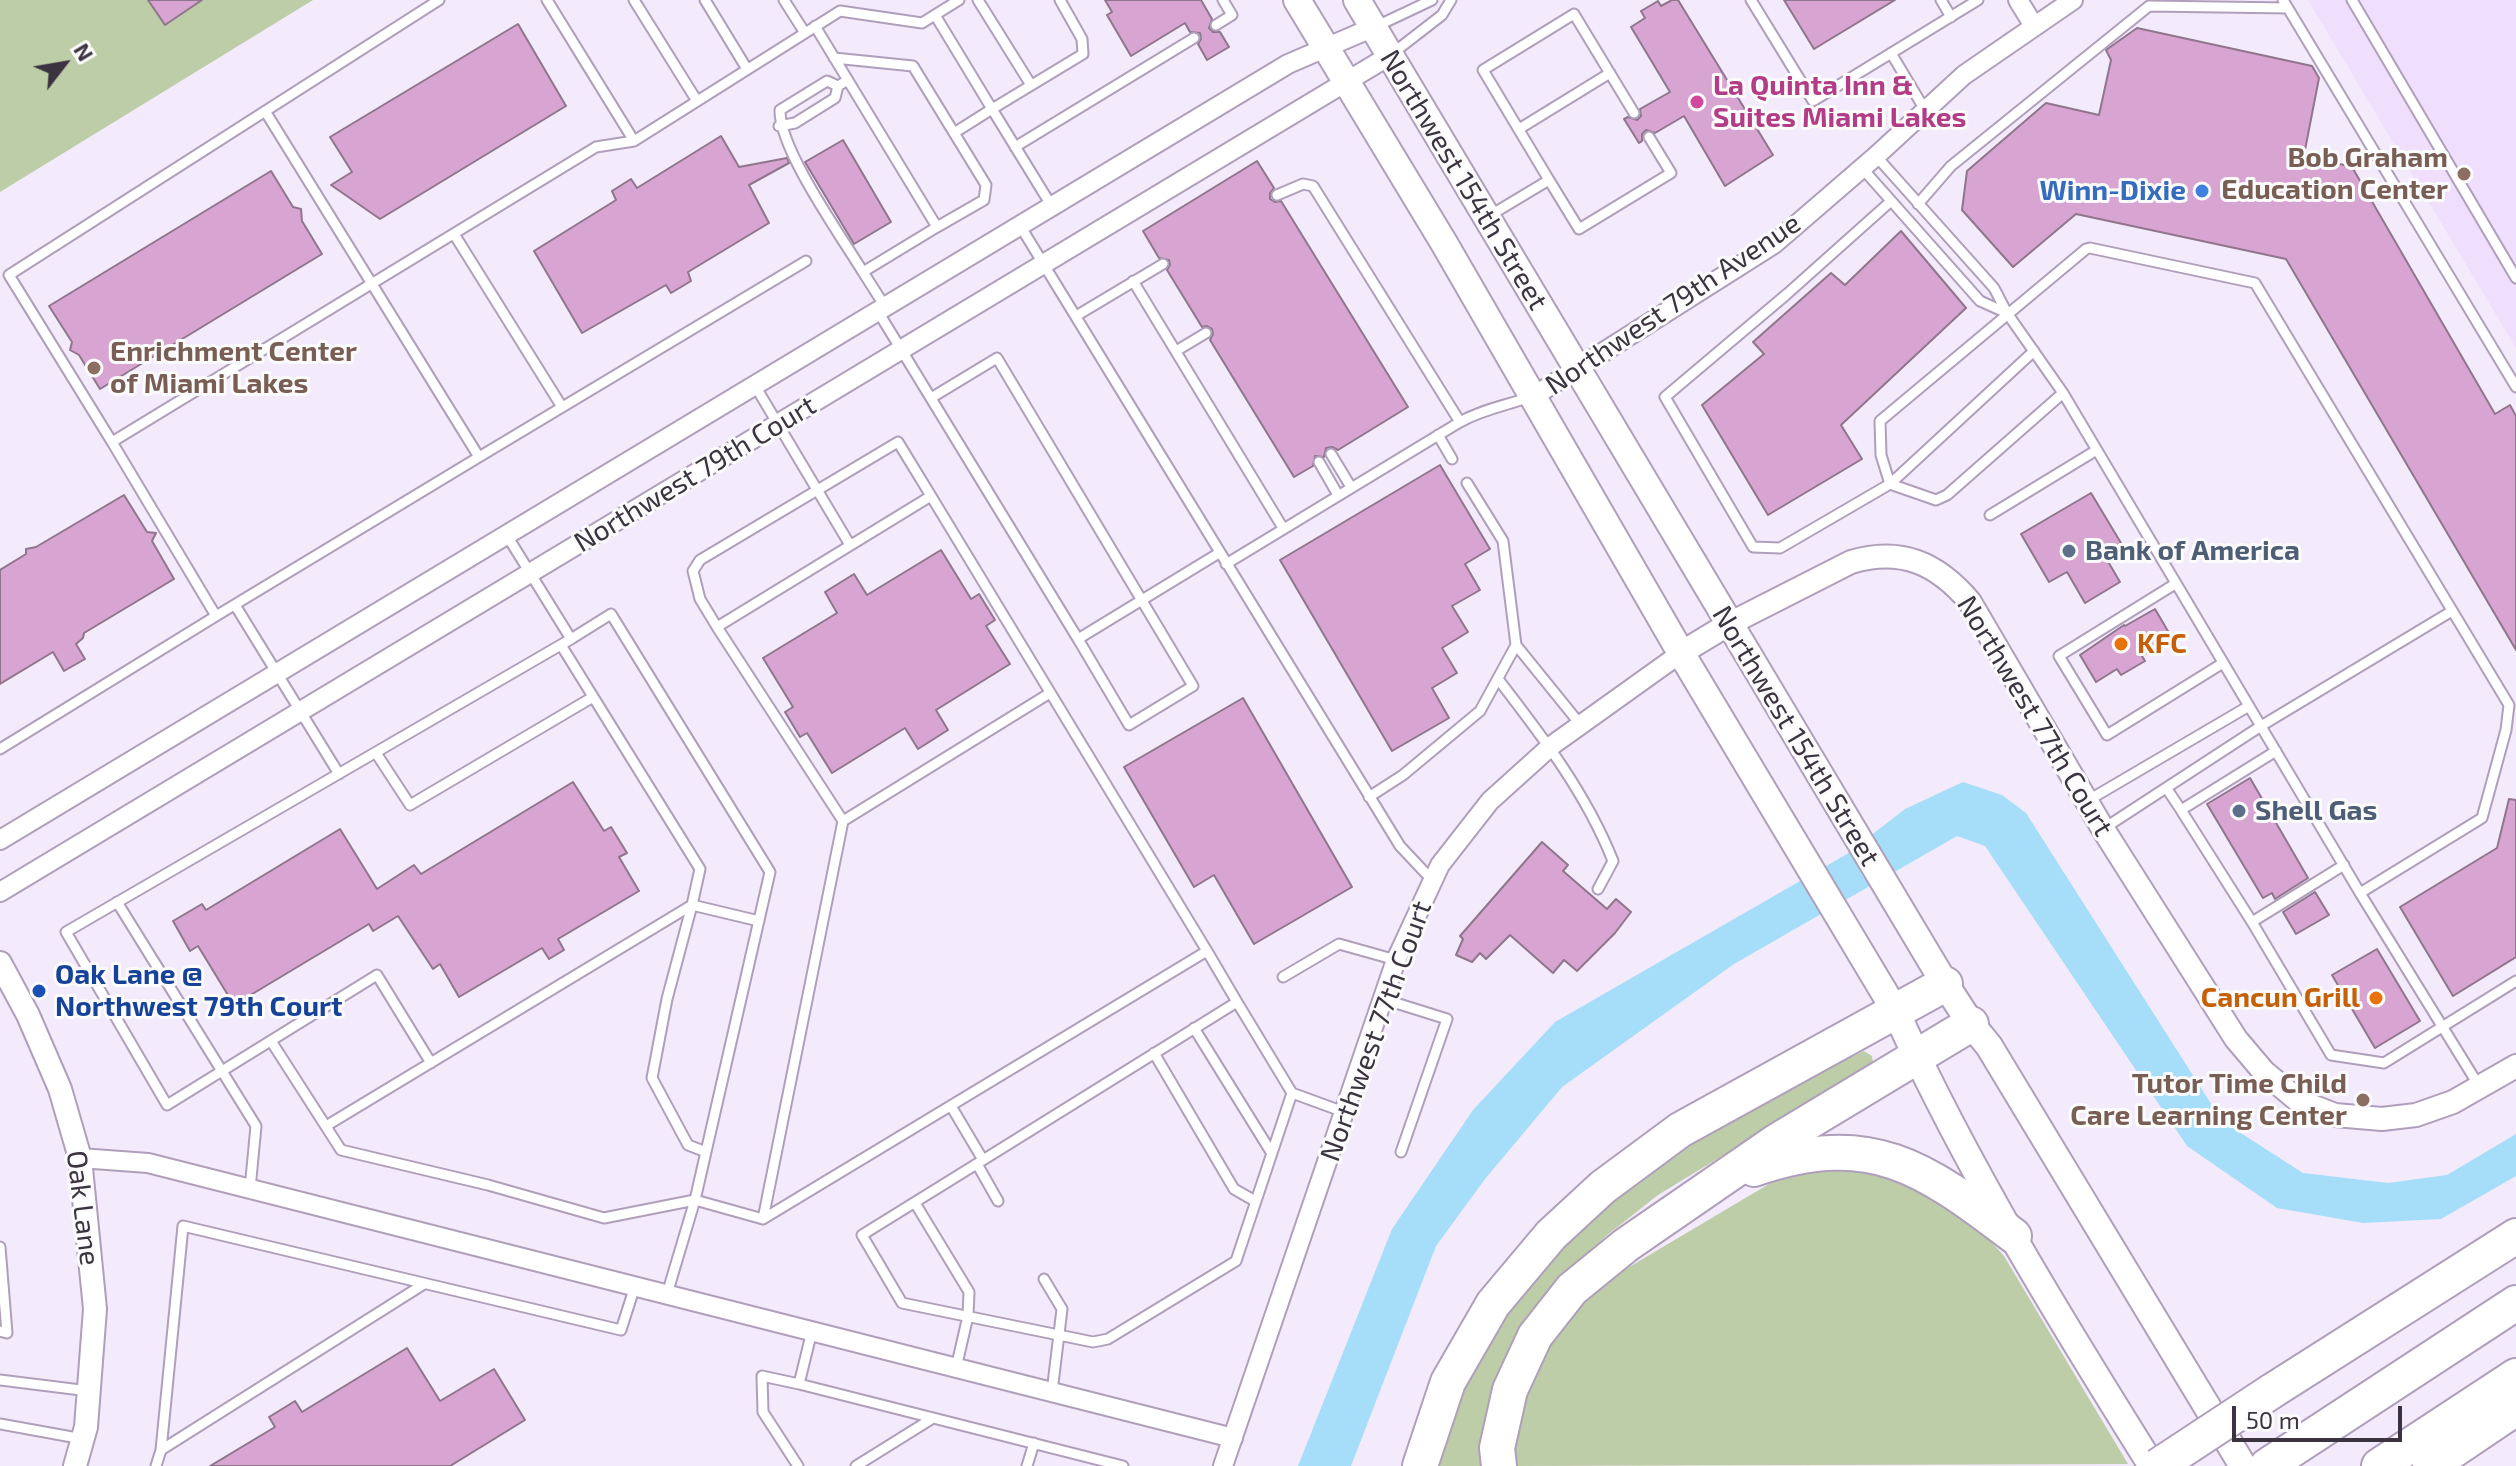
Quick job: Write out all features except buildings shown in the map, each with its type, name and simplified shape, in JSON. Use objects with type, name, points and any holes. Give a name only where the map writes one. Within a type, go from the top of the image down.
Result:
[{"type":"highway","points":[[1420,1466],[1448,1382],[1493,1304],[1551,1235],[1603,1187],[1680,1130],[1945,984]]},
{"type":"highway","points":[[1499,1466],[1497,1448],[1510,1390],[1535,1336],[1572,1289],[1626,1245],[1777,1141],[1971,1024]]},
{"type":"highway","points":[[1720,1181],[1805,1154],[1861,1154],[1902,1164],[1936,1179],[2014,1236]]},
{"type":"highway","points":[[2158,1466],[2516,1236]]},
{"type":"highway","points":[[2267,1466],[2516,1303]]},
{"type":"highway","points":[[2379,1466],[2516,1376]]},
{"type":"highway","points":[[2430,1466],[2516,1408]]},
{"type":"main road","name":"Northwest 154th Street","points":[[1297,0],[1896,1012],[1916,1056],[2014,1236],[2152,1466]]},
{"type":"main road","name":"Northwest 154th Street","points":[[1357,0],[1945,984],[1989,1046],[2243,1466]]},
{"type":"street","points":[[2018,0],[2034,26]]},
{"type":"street","name":"Northwest 79th Avenue","points":[[1534,396],[1774,244],[1964,75],[2073,0]]},
{"type":"street","name":"Northwest 79th Court","points":[[0,840],[1288,64],[1374,27]]},
{"type":"street","name":"Northwest 79th Court","points":[[0,892],[1389,56]]},
{"type":"street","name":"Northwest 77th Court","points":[[1223,1466],[1396,960],[1440,865],[1490,801],[1580,724],[1681,653],[1729,624],[1851,562],[1870,556],[1913,559],[1955,584],[1970,602],[2103,829],[2236,1039],[2264,1072],[2299,1101],[2335,1115],[2382,1119],[2416,1115],[2453,1102],[2516,1066]]},
{"type":"street","name":"Oak Lane","points":[[0,963],[28,1015],[60,1089],[80,1158],[95,1309],[83,1439],[75,1466]]},
{"type":"street","points":[[80,1158],[148,1163],[1233,1438]]},
{"type":"lane","points":[[216,616],[9,275],[439,0]]},
{"type":"lane","points":[[547,0],[634,141]]},
{"type":"lane","points":[[634,0],[697,101]]},
{"type":"lane","points":[[705,0],[747,69]]},
{"type":"lane","points":[[784,0],[805,33]]},
{"type":"lane","points":[[112,442],[596,147],[634,141],[840,11],[922,23],[959,0]]},
{"type":"lane","points":[[978,0],[1031,85]]},
{"type":"lane","points":[[954,133],[1083,54],[1082,39],[1060,0]]},
{"type":"lane","points":[[1216,25],[1232,15],[1223,0]]},
{"type":"lane","points":[[1374,27],[1432,0]]},
{"type":"lane","points":[[1751,0],[1813,101],[1978,0]]},
{"type":"lane","points":[[1941,0],[1951,17]]},
{"type":"lane","points":[[2352,0],[2516,278]]},
{"type":"lane","points":[[1389,56],[1442,15],[1447,1]]},
{"type":"lane","points":[[1918,204],[1951,166],[2149,6],[2286,4],[2516,387]]},
{"type":"lane","points":[[1634,113],[1574,14],[1483,70],[1579,229],[1671,173],[1649,137]]},
{"type":"lane","points":[[935,15],[1051,205]]},
{"type":"lane","points":[[815,26],[937,227]]},
{"type":"lane","points":[[1015,147],[1194,38]]},
{"type":"lane","points":[[1891,53],[1925,110]]},
{"type":"lane","points":[[834,58],[913,66],[986,185],[984,200],[863,272]]},
{"type":"lane","points":[[1519,129],[1610,73]]},
{"type":"lane","points":[[779,126],[795,123],[835,98],[838,86],[848,80]]},
{"type":"lane","points":[[838,86],[827,81],[780,110],[779,126],[812,191],[863,272],[901,349],[1129,725],[1193,686],[997,358],[931,398]]},
{"type":"lane","points":[[265,111],[479,457]]},
{"type":"lane","points":[[1869,162],[1918,204],[1994,288],[2007,313],[2063,393],[2360,893],[2480,1087]]},
{"type":"lane","points":[[1869,162],[1890,202],[1980,301],[2007,313]]},
{"type":"lane","points":[[1486,218],[1549,180]]},
{"type":"lane","points":[[1277,195],[1303,184],[1313,186],[1460,422]]},
{"type":"lane","points":[[1890,202],[1665,397],[1753,547],[1780,548],[1890,484],[2034,351]]},
{"type":"lane","points":[[1019,224],[1369,797],[1400,846],[1433,881]]},
{"type":"lane","points":[[454,234],[562,407]]},
{"type":"lane","points":[[1890,484],[1881,455],[1880,421],[2007,313],[2090,248],[2255,283],[2509,705],[2506,730],[2482,818],[2360,893]]},
{"type":"lane","points":[[0,749],[806,261]]},
{"type":"lane","points":[[1076,316],[1163,264]]},
{"type":"lane","points":[[1133,281],[1283,528]]},
{"type":"lane","points":[[1176,351],[1206,333]]},
{"type":"lane","points":[[754,384],[850,545]]},
{"type":"lane","points":[[1890,484],[1936,500],[1947,495],[2063,393]]},
{"type":"lane","points":[[1226,564],[1483,409],[1505,406],[1534,396]]},
{"type":"lane","points":[[1438,435],[1452,459]]},
{"type":"lane","points":[[763,1219],[843,821],[717,627],[695,584],[693,571],[700,560],[898,442],[1292,1093],[1344,1112]]},
{"type":"lane","points":[[1990,515],[2095,451]]},
{"type":"lane","points":[[1331,454],[1351,487]]},
{"type":"lane","points":[[1319,462],[1338,495]]},
{"type":"lane","points":[[1467,483],[1503,541],[1516,645],[1580,724]]},
{"type":"lane","points":[[717,627],[931,496]]},
{"type":"lane","points":[[506,534],[571,639]]},
{"type":"lane","points":[[1078,639],[1219,553]]},
{"type":"lane","points":[[2175,584],[2059,656],[2107,735],[2223,663]]},
{"type":"lane","points":[[235,605],[339,774]]},
{"type":"lane","points":[[2103,829],[2261,726],[2452,611]]},
{"type":"lane","points":[[431,1063],[377,975],[167,1105],[66,932],[611,614],[770,872],[695,1200],[667,1294]]},
{"type":"lane","points":[[561,645],[700,869],[667,999],[652,1078],[688,1145],[706,1152]]},
{"type":"lane","points":[[1369,797],[1403,775],[1480,711],[1516,645]]},
{"type":"lane","points":[[1498,679],[1551,746],[1598,828],[1613,861],[1598,889]]},
{"type":"lane","points":[[843,821],[1050,693]]},
{"type":"lane","points":[[376,753],[410,805],[593,697]]},
{"type":"lane","points":[[2087,801],[2249,706]]},
{"type":"lane","points":[[2181,810],[2276,751]]},
{"type":"lane","points":[[2167,789],[2252,922],[2331,1055],[2384,1063],[2516,981]]},
{"type":"lane","points":[[2252,922],[2344,865]]},
{"type":"lane","points":[[117,902],[256,1126],[250,1189]]},
{"type":"lane","points":[[326,1126],[692,905],[759,921]]},
{"type":"lane","points":[[1283,977],[1339,944],[1396,960]]},
{"type":"lane","points":[[271,1041],[341,1150],[488,1185],[604,1218],[695,1200],[763,1219],[1207,951]]},
{"type":"lane","points":[[1383,999],[1447,1019],[1401,1152]]},
{"type":"lane","points":[[1237,1002],[862,1235],[902,1303],[1093,1342],[1108,1339],[1236,1261],[1292,1093]]},
{"type":"lane","points":[[1194,1028],[1271,1152]]},
{"type":"lane","points":[[1154,1053],[1234,1189],[1255,1201]]},
{"type":"lane","points":[[951,1106],[998,1201]]},
{"type":"lane","points":[[915,1203],[969,1292],[968,1316],[956,1368]]},
{"type":"lane","points":[[156,1466],[161,1450],[183,1226],[621,1330],[635,1286]]},
{"type":"lane","points":[[0,1247],[7,1333],[0,1331]]},
{"type":"lane","points":[[1044,1279],[1062,1309],[1052,1392]]},
{"type":"lane","points":[[161,1450],[424,1284]]},
{"type":"lane","points":[[799,1384],[812,1331]]},
{"type":"lane","points":[[798,1466],[763,1412],[762,1376],[1123,1466]]},
{"type":"lane","points":[[0,1380],[89,1391]]},
{"type":"lane","points":[[856,1466],[933,1418]]},
{"type":"lane","points":[[0,1424],[83,1439]]},
{"type":"lane","points":[[1027,1466],[1034,1443]]},
{"type":"shaded area","name":"Bob Graham Education Center","points":[[2308,0],[2516,0],[2516,348]]},
{"type":"green space","points":[[0,0],[313,0],[0,192]]},
{"type":"green space","points":[[1864,1051],[1872,1056],[1873,1062],[1863,1070],[1658,1195],[1606,1236],[1571,1271],[1486,1466],[1437,1466],[1461,1395],[1499,1326],[1521,1292],[1601,1203],[1685,1147],[1822,1070]]},
{"type":"green space","points":[[1860,1168],[1908,1180],[1956,1202],[2004,1256],[2128,1464],[1511,1466],[1514,1428],[1544,1349],[1585,1299],[1614,1276],[1774,1181],[1801,1170]]},
{"type":"water","points":[[1963,782],[2002,795],[2026,813],[2222,1121],[2303,1173],[2388,1183],[2447,1175],[2516,1134],[2516,1176],[2441,1219],[2363,1223],[2277,1208],[2187,1146],[1985,846],[1957,836],[1734,964],[1562,1087],[1485,1179],[1436,1246],[1351,1466],[1298,1466],[1392,1229],[1473,1110],[1555,1022],[1847,854],[1905,809]]},
{"type":"place","name":"La Quinta Inn & Suites Miami Lakes","points":[[1697,102]]},
{"type":"place","name":"Bob Graham Education Center","points":[[2464,174]]},
{"type":"place","name":"Winn-Dixie","points":[[2202,191]]},
{"type":"place","name":"Enrichment Center of Miami Lakes","points":[[94,368]]},
{"type":"place","name":"Bank of America","points":[[2069,551]]},
{"type":"place","name":"KFC","points":[[2121,644]]},
{"type":"place","name":"Shell Gas","points":[[2239,811]]},
{"type":"place","name":"Oak Lane @ Northwest 79th Court","points":[[39,991]]},
{"type":"place","name":"Cancun Grill","points":[[2376,998]]},
{"type":"place","name":"Tutor Time Child Care Learning Center","points":[[2363,1100]]}]
